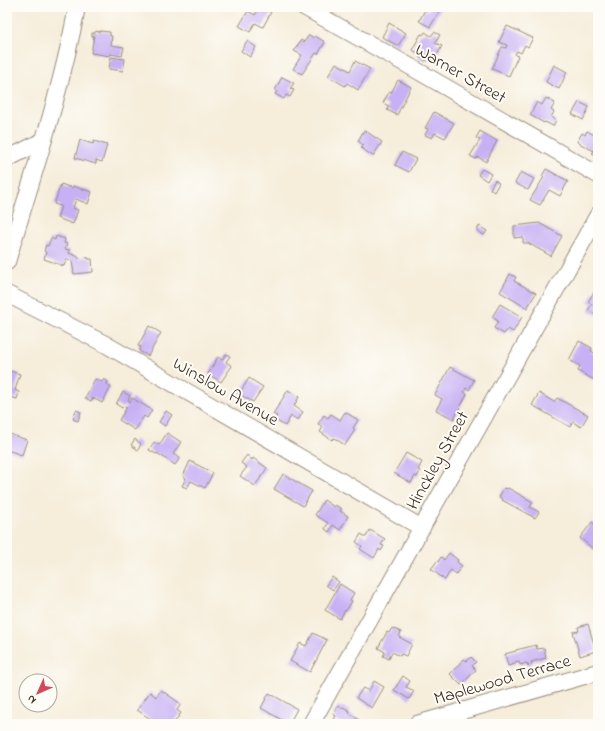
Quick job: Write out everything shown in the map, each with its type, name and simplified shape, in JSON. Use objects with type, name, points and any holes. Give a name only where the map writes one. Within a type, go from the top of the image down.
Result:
[{"type":"street","points":[[7,262],[44,140],[71,37],[77,7]]},
{"type":"street","name":"Warner Street","points":[[304,7],[598,175]]},
{"type":"street","points":[[7,159],[44,140]]},
{"type":"street","name":"Hinckley Street","points":[[311,724],[598,215]]},
{"type":"street","name":"Winslow Avenue","points":[[7,294],[105,344],[422,528]]},
{"type":"street","name":"Maplewood Terrace","points":[[417,724],[598,672]]},
{"type":"building","points":[[260,7],[271,12],[263,27],[255,23],[250,32],[239,26],[248,11],[255,15]]},
{"type":"building","points":[[430,7],[435,7],[440,10],[430,27],[419,21],[425,10],[428,11]]},
{"type":"building","points":[[389,23],[406,33],[398,46],[382,37]]},
{"type":"building","points":[[507,26],[533,38],[528,47],[525,45],[521,53],[517,51],[515,55],[518,56],[509,76],[492,69],[502,47],[506,48],[507,45],[499,42]]},
{"type":"building","points":[[96,31],[110,32],[110,36],[112,36],[111,45],[124,47],[122,56],[91,53],[94,36],[92,36],[92,33],[95,33]]},
{"type":"building","points":[[425,32],[431,36],[434,32],[440,35],[435,43],[442,46],[433,62],[428,59],[426,61],[419,57],[420,54],[412,50],[421,34],[423,35]]},
{"type":"building","points":[[309,35],[314,38],[315,36],[325,42],[318,54],[316,53],[302,74],[293,69],[302,55],[294,51],[301,40],[304,42]]},
{"type":"building","points":[[247,41],[256,47],[250,57],[241,51]]},
{"type":"building","points":[[111,57],[125,59],[123,71],[109,69]]},
{"type":"building","points":[[355,61],[370,69],[358,90],[347,83],[345,86],[328,76],[336,63],[350,71]]},
{"type":"building","points":[[554,65],[567,72],[559,89],[546,82]]},
{"type":"building","points":[[282,77],[294,83],[290,89],[294,90],[290,97],[286,95],[284,99],[275,94],[277,91],[275,90]]},
{"type":"building","points":[[398,80],[411,87],[397,115],[387,110],[389,106],[383,103],[389,92],[391,93]]},
{"type":"building","points":[[546,98],[555,103],[551,110],[554,112],[551,117],[556,120],[553,126],[530,115],[537,102],[542,105]]},
{"type":"building","points":[[579,102],[589,107],[583,120],[572,114]]},
{"type":"building","points":[[434,112],[454,123],[445,138],[435,133],[432,138],[425,135],[428,129],[425,128]]},
{"type":"building","points":[[364,130],[382,142],[373,156],[361,148],[363,145],[358,141]]},
{"type":"building","points":[[480,131],[497,141],[486,162],[478,157],[476,159],[470,156],[480,140],[476,138]]},
{"type":"building","points":[[587,131],[598,137],[598,156],[592,153],[594,151],[577,142],[582,133],[585,135]]},
{"type":"building","points":[[80,140],[93,144],[94,141],[107,145],[102,162],[96,160],[96,164],[75,158]]},
{"type":"building","points":[[402,152],[416,159],[409,172],[395,165]]},
{"type":"building","points":[[482,169],[491,174],[487,181],[478,175]]},
{"type":"building","points":[[546,169],[568,181],[560,196],[549,190],[540,205],[530,200],[544,177],[542,176]]},
{"type":"building","points":[[521,172],[534,179],[528,190],[515,183]]},
{"type":"building","points":[[495,180],[499,183],[494,192],[490,189]]},
{"type":"building","points":[[61,184],[92,192],[88,204],[76,199],[73,208],[78,210],[73,224],[57,218],[61,206],[54,204]]},
{"type":"building","points":[[539,223],[562,236],[551,256],[528,243],[523,243],[523,237],[514,238],[514,226]]},
{"type":"building","points":[[479,226],[487,231],[484,235],[477,231]]},
{"type":"building","points":[[56,236],[65,239],[64,243],[67,244],[65,249],[70,250],[69,253],[79,257],[78,258],[88,257],[88,259],[92,259],[93,272],[74,274],[72,261],[67,259],[64,266],[44,259],[46,245],[48,246],[51,238],[55,240]]},
{"type":"building","points":[[510,274],[516,277],[514,281],[536,293],[527,308],[500,292]]},
{"type":"building","points":[[594,292],[598,294],[598,316],[588,310],[592,304],[588,302]]},
{"type":"building","points":[[500,304],[522,317],[513,332],[508,329],[504,334],[494,328],[498,321],[492,317]]},
{"type":"building","points":[[149,326],[161,333],[148,356],[139,351],[141,347],[138,346]]},
{"type":"building","points":[[579,341],[592,348],[591,351],[598,355],[598,365],[594,373],[598,375],[598,382],[578,371],[580,366],[569,360]]},
{"type":"building","points":[[226,354],[230,356],[226,362],[232,366],[221,382],[208,374],[218,357],[222,360]]},
{"type":"building","points":[[450,367],[474,380],[469,390],[466,388],[464,392],[467,394],[454,419],[436,410],[442,399],[435,395]]},
{"type":"building","points":[[7,370],[20,374],[15,390],[19,392],[17,399],[7,396]]},
{"type":"building","points":[[249,378],[263,387],[253,402],[239,394]]},
{"type":"building","points":[[95,379],[102,382],[104,379],[111,387],[102,403],[93,398],[91,401],[85,398]]},
{"type":"building","points":[[288,390],[299,397],[294,406],[303,412],[298,420],[291,416],[285,426],[275,420],[277,416],[273,414]]},
{"type":"building","points":[[123,392],[130,396],[128,400],[130,402],[132,398],[152,410],[147,418],[144,416],[135,430],[119,420],[127,407],[124,406],[122,408],[116,404]]},
{"type":"building","points":[[539,393],[554,402],[557,398],[588,415],[581,427],[573,422],[570,427],[532,405]]},
{"type":"building","points":[[76,410],[81,412],[78,421],[73,419]]},
{"type":"building","points":[[166,411],[172,415],[165,426],[159,422]]},
{"type":"building","points":[[345,412],[358,420],[353,428],[355,430],[345,445],[334,438],[332,440],[320,432],[323,427],[318,424],[324,415],[328,418],[331,414],[340,420]]},
{"type":"building","points":[[7,425],[10,427],[7,433]]},
{"type":"building","points":[[7,433],[27,440],[22,455],[7,450]]},
{"type":"building","points":[[167,433],[181,442],[173,454],[180,458],[175,465],[157,453],[156,454],[149,450],[154,442],[159,445]]},
{"type":"building","points":[[135,439],[141,444],[138,450],[131,445]]},
{"type":"building","points":[[406,453],[422,462],[418,470],[420,471],[417,477],[415,476],[411,483],[394,473]]},
{"type":"building","points":[[247,455],[252,460],[253,458],[267,468],[255,486],[240,476],[247,467],[241,463]]},
{"type":"building","points":[[190,461],[213,473],[205,488],[191,481],[187,488],[182,486],[186,478],[183,476]]},
{"type":"building","points":[[283,474],[312,491],[303,506],[274,489]]},
{"type":"building","points":[[504,488],[508,488],[533,502],[530,507],[539,512],[535,518],[502,500],[503,499],[499,497]]},
{"type":"building","points":[[324,500],[334,507],[335,505],[342,509],[340,511],[348,516],[340,530],[333,525],[329,532],[325,529],[328,523],[315,515]]},
{"type":"building","points":[[592,522],[598,527],[598,544],[594,550],[580,538]]},
{"type":"building","points":[[370,530],[385,539],[381,545],[384,546],[381,551],[379,549],[374,558],[360,549],[362,546],[356,542],[361,534],[366,537]]},
{"type":"building","points":[[449,553],[458,560],[457,562],[462,566],[456,574],[451,570],[445,580],[431,569],[441,557],[444,560]]},
{"type":"building","points":[[332,577],[339,582],[333,590],[326,585]]},
{"type":"building","points":[[340,584],[354,593],[350,600],[352,601],[340,619],[325,610]]},
{"type":"building","points":[[588,624],[596,651],[580,656],[573,632],[579,631],[578,627]]},
{"type":"building","points":[[392,628],[401,632],[399,637],[412,644],[406,656],[401,654],[400,656],[392,652],[389,659],[383,656],[385,652],[378,648],[387,632],[389,633]]},
{"type":"building","points":[[313,633],[327,640],[310,672],[290,661],[300,643],[306,646]]},
{"type":"building","points":[[536,645],[537,649],[544,648],[546,658],[531,662],[532,664],[528,666],[527,663],[520,665],[519,661],[508,666],[505,654]]},
{"type":"building","points":[[471,657],[476,662],[472,666],[476,670],[461,685],[450,674],[464,659],[467,661]]},
{"type":"building","points":[[403,676],[410,681],[406,687],[414,691],[409,699],[394,690]]},
{"type":"building","points":[[374,681],[384,687],[372,708],[356,698],[363,688],[369,691]]},
{"type":"building","points":[[161,690],[181,704],[177,710],[181,713],[173,724],[158,724],[137,710],[150,692],[156,697]]},
{"type":"building","points":[[269,693],[297,709],[289,724],[261,708]]},
{"type":"building","points":[[338,706],[350,711],[349,713],[362,722],[360,724],[343,724],[334,719],[336,716],[333,714]]}]
